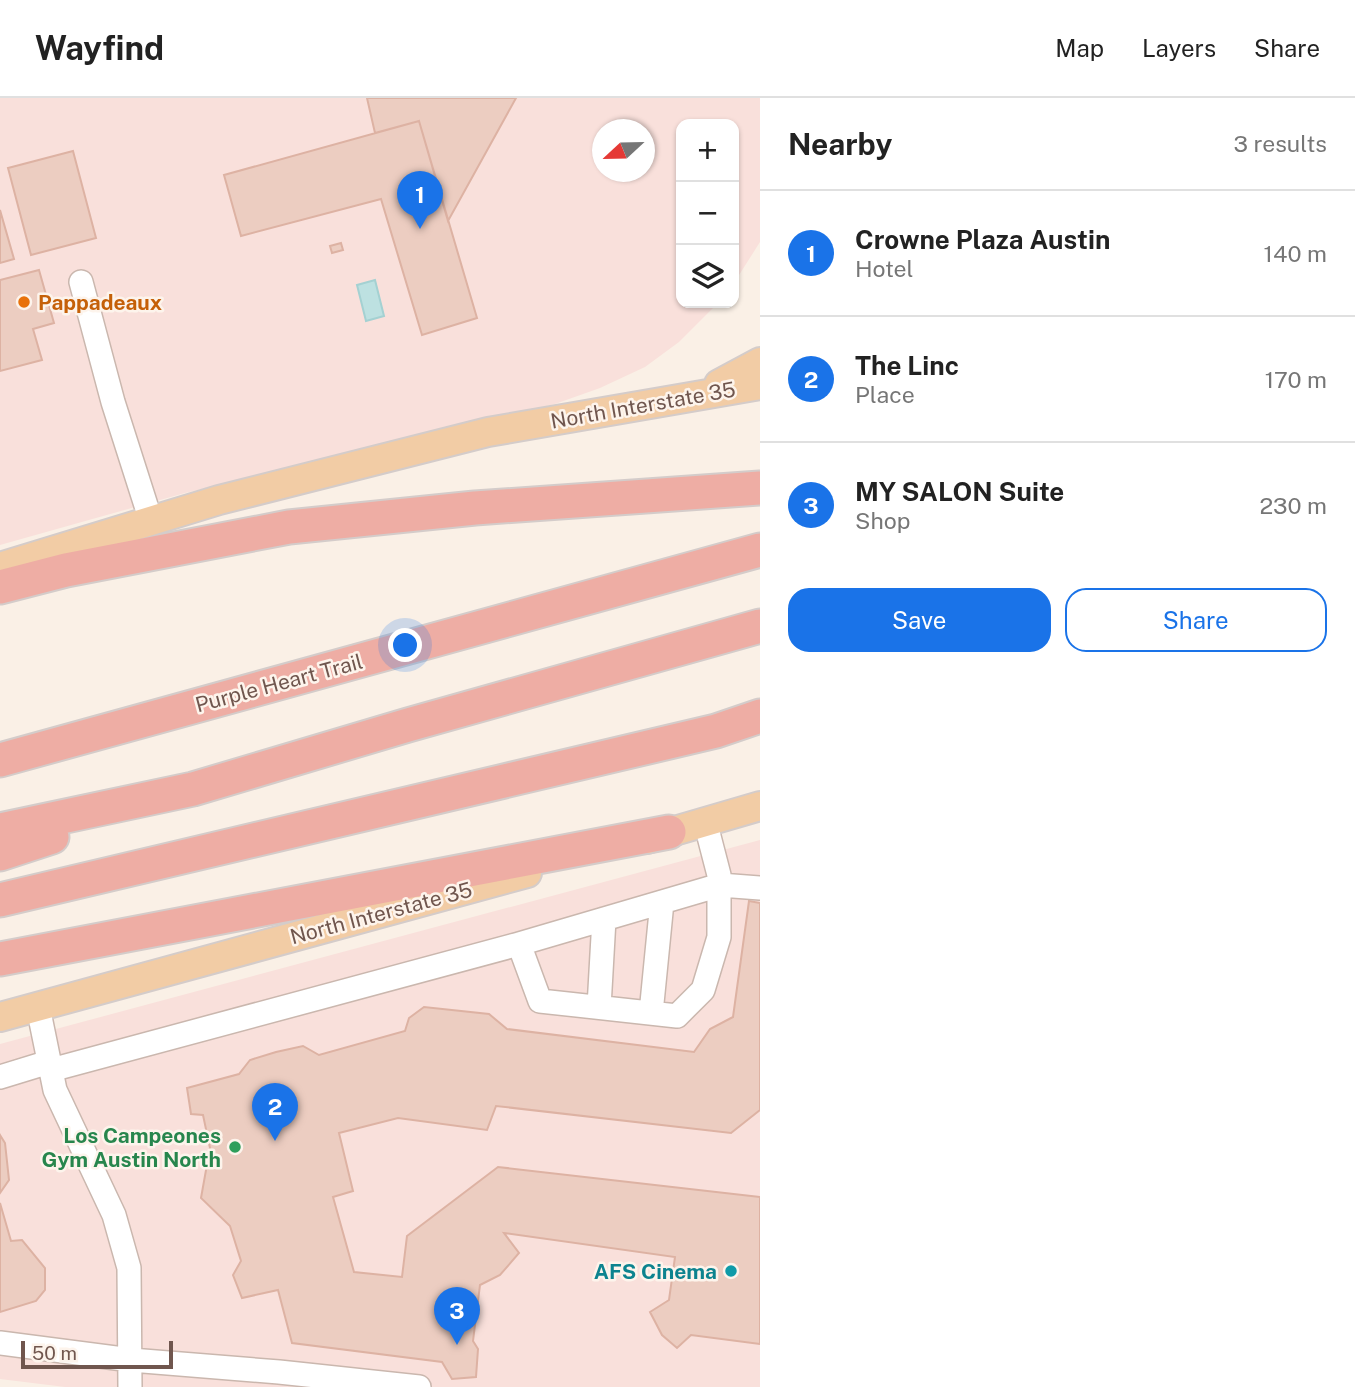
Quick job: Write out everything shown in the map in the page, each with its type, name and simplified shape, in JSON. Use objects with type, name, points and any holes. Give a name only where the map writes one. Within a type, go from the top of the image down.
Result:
[{"type":"highway","points":[[0,587],[66,570],[289,527],[475,508],[760,488]]},
{"type":"highway","name":"Purple Heart Trail","points":[[0,760],[760,550]]},
{"type":"highway","points":[[0,854],[193,789],[408,725],[760,626]]},
{"type":"highway","points":[[0,900],[702,734],[760,716]]},
{"type":"highway","points":[[0,830],[193,789]]},
{"type":"highway","points":[[0,959],[669,832]]},
{"type":"main road","points":[[692,396],[760,362]]},
{"type":"main road","name":"North Interstate 35","points":[[0,567],[219,500],[488,432],[760,385]]},
{"type":"main road","name":"North Interstate 35","points":[[0,1017],[596,854],[760,806]]},
{"type":"lane","points":[[81,282],[113,402],[151,521]]},
{"type":"lane","points":[[519,944],[540,1001],[677,1016],[703,990],[719,937],[720,885],[705,821]]},
{"type":"lane","points":[[0,1077],[519,944],[720,885],[760,888]]},
{"type":"lane","points":[[651,1013],[663,902]]},
{"type":"lane","points":[[598,1007],[604,919]]},
{"type":"lane","points":[[37,1007],[55,1090],[114,1215],[129,1269],[130,1387]]},
{"type":"lane","points":[[0,1343],[131,1360],[419,1387]]},
{"type":"shaded area","points":[[0,98],[760,98],[760,242],[739,275],[739,119],[676,119],[676,308],[713,308],[679,342],[645,367],[600,388],[555,404],[185,493],[0,545]]},
{"type":"shaded area","points":[[760,840],[760,1387],[65,1387],[0,1379],[0,1044]]},
{"type":"water","points":[[375,280],[384,316],[366,321],[357,285]]},
{"type":"building","points":[[367,98],[516,98],[448,221],[419,121],[375,133]]},
{"type":"building","points":[[419,121],[477,318],[422,335],[381,199],[241,236],[224,175]]},
{"type":"building","points":[[73,151],[96,238],[31,255],[8,168]]},
{"type":"building","points":[[0,210],[14,259],[0,263]]},
{"type":"building","points":[[341,243],[343,250],[332,253],[330,246]]},
{"type":"building","name":"Pappadeaux","points":[[39,270],[54,323],[33,329],[42,360],[0,371],[0,280]]},
{"type":"building","points":[[749,901],[760,903],[760,1110],[731,1133],[496,1106],[487,1130],[398,1118],[339,1133],[353,1191],[333,1197],[354,1272],[402,1277],[407,1236],[498,1167],[760,1197],[760,1344],[691,1335],[677,1348],[662,1335],[650,1312],[669,1300],[675,1257],[504,1233],[519,1253],[500,1275],[480,1285],[473,1341],[478,1349],[476,1377],[452,1379],[442,1362],[292,1343],[278,1290],[242,1298],[233,1275],[241,1261],[230,1226],[201,1198],[210,1148],[203,1115],[191,1114],[187,1088],[239,1074],[250,1060],[276,1052],[303,1046],[319,1055],[405,1031],[409,1018],[424,1007],[489,1014],[507,1029],[694,1052],[710,1029],[733,1017]]},
{"type":"building","points":[[0,1135],[5,1143],[9,1180],[0,1193]]},
{"type":"building","points":[[0,1203],[11,1241],[22,1240],[45,1268],[45,1290],[36,1301],[0,1312]]},
{"type":"place","name":"Crowne Plaza Austin","points":[[420,229]]},
{"type":"place","name":"Pappadeaux","points":[[24,302]]},
{"type":"place","name":"The Linc","points":[[275,1141]]},
{"type":"place","name":"Los Campeones Gym Austin North","points":[[235,1147]]},
{"type":"place","name":"AFS Cinema","points":[[731,1271]]},
{"type":"place","name":"MY SALON Suite","points":[[457,1345]]}]
